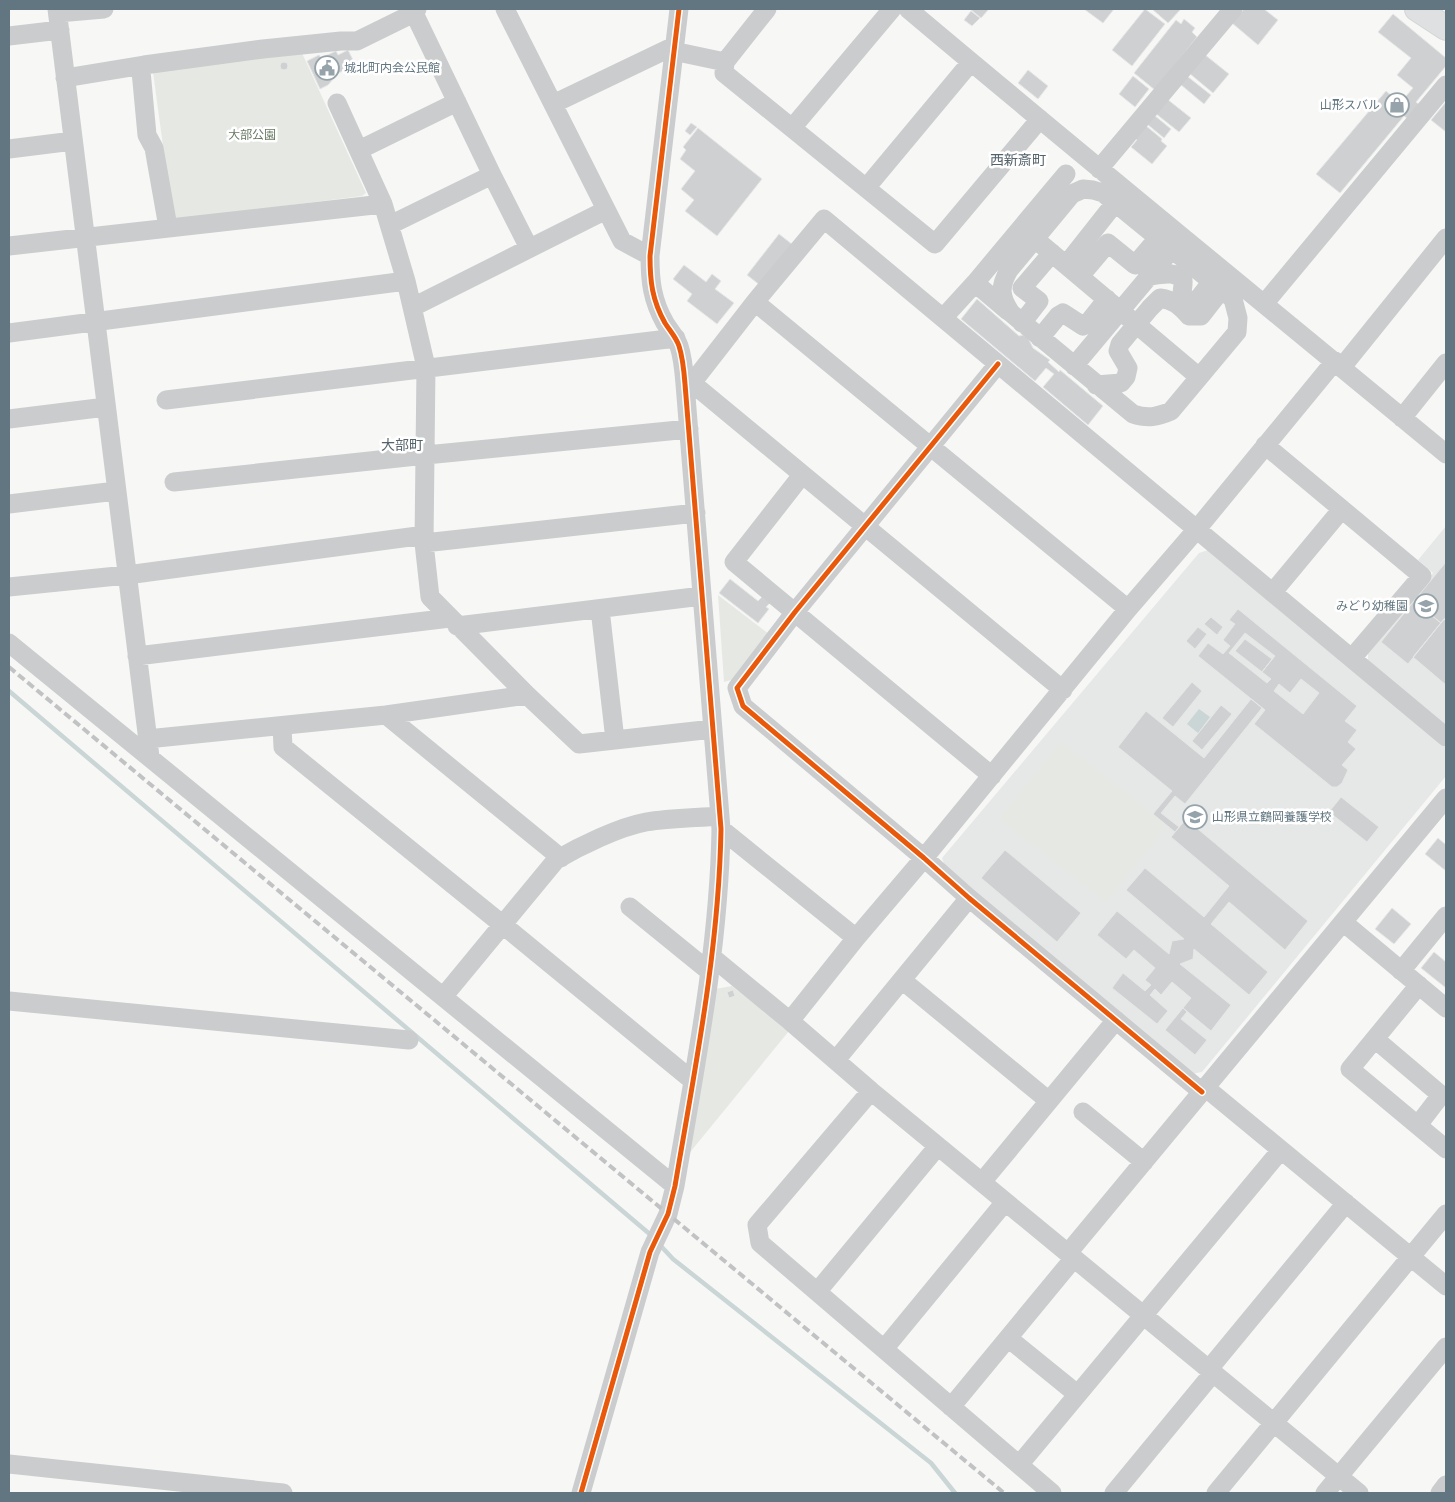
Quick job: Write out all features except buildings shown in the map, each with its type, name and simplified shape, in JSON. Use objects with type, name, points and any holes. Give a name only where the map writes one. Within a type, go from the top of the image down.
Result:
[{"type":"main road","points":[[1417,9],[1446,28]]},
{"type":"street","points":[[9,36],[58,17],[104,9]]},
{"type":"street","points":[[506,9],[622,241],[650,256]]},
{"type":"street","points":[[588,1490],[650,1252],[668,1214],[675,1186],[711,964],[720,875],[721,823],[689,430],[689,383],[676,338],[666,324],[654,300],[650,276],[650,256],[679,9]]},
{"type":"street","points":[[767,9],[726,62],[724,73],[935,244],[1040,119]]},
{"type":"street","points":[[792,128],[892,9]]},
{"type":"street","points":[[908,9],[1099,169],[1446,454]]},
{"type":"street","points":[[1099,169],[1233,9]]},
{"type":"street","points":[[65,78],[262,49],[357,41],[416,11],[492,176],[530,248]]},
{"type":"street","points":[[58,17],[149,748]]},
{"type":"street","points":[[553,104],[674,48],[726,62]]},
{"type":"street","points":[[866,188],[971,62]]},
{"type":"street","points":[[141,71],[147,135],[154,148],[168,227]]},
{"type":"street","points":[[1264,304],[1446,85]]},
{"type":"street","points":[[359,150],[457,102]]},
{"type":"street","points":[[338,103],[383,204],[413,307],[426,367],[424,539],[430,597],[527,695],[579,744],[713,729]]},
{"type":"street","points":[[9,149],[73,141]]},
{"type":"street","points":[[943,318],[975,283],[1066,174]]},
{"type":"street","points":[[390,225],[492,176]]},
{"type":"street","points":[[975,283],[1016,318],[1074,366],[1096,385],[1133,414],[1141,417],[1155,418],[1171,411],[1237,332],[1238,318],[1233,299],[1103,193],[1093,190],[1083,190],[1072,194],[1009,270],[1002,289],[1003,301],[1016,318]]},
{"type":"street","points":[[1066,265],[1084,228],[1115,203]]},
{"type":"street","points":[[9,246],[383,204]]},
{"type":"street","points":[[413,307],[606,210]]},
{"type":"street","points":[[689,383],[824,219],[1446,737]]},
{"type":"street","points":[[790,1021],[856,938],[1266,445],[1446,238]]},
{"type":"street","points":[[1035,239],[1199,377]]},
{"type":"street","points":[[1016,318],[1039,301],[1022,288],[1108,243],[1135,265],[1165,244]]},
{"type":"street","points":[[1040,338],[1058,316],[1063,313],[1083,326],[1114,305],[1150,276],[1165,244]]},
{"type":"street","points":[[1150,276],[1171,273],[1179,275],[1183,280],[1182,296],[1191,302],[1217,285]]},
{"type":"street","points":[[9,333],[406,281]]},
{"type":"street","points":[[1096,385],[1121,383],[1126,377],[1128,368],[1118,352],[1120,344],[1160,298],[1170,299],[1189,316],[1201,316],[1217,285]]},
{"type":"street","points":[[755,302],[932,446],[1128,610]]},
{"type":"street","points":[[1074,366],[1114,305]]},
{"type":"street","points":[[166,400],[676,338]]},
{"type":"street","points":[[1402,418],[1446,363]]},
{"type":"street","points":[[998,364],[795,612],[737,688],[743,706],[1116,1020],[1282,1150],[1446,1286]]},
{"type":"street","points":[[689,383],[1063,690]]},
{"type":"street","points":[[9,419],[106,407]]},
{"type":"street","points":[[174,482],[426,455],[689,430]]},
{"type":"street","points":[[1266,445],[1422,576],[1352,658]]},
{"type":"street","points":[[802,475],[734,562],[992,776]]},
{"type":"street","points":[[9,504],[116,491]]},
{"type":"street","points":[[1273,592],[1342,509]]},
{"type":"street","points":[[9,587],[127,575],[424,539],[696,512]]},
{"type":"street","points":[[137,656],[702,596]]},
{"type":"street","points":[[600,608],[615,740]]},
{"type":"street","points":[[9,643],[149,748],[443,997],[675,1186]]},
{"type":"street","points":[[149,748],[282,726],[386,715],[527,695]]},
{"type":"street","points":[[386,715],[561,858]]},
{"type":"street","points":[[282,726],[283,747],[693,1081]]},
{"type":"street","points":[[951,1407],[1008,1338],[1144,1162],[1446,798]]},
{"type":"street","points":[[443,997],[556,860],[625,828],[645,823],[721,823],[856,938]]},
{"type":"street","points":[[836,1060],[969,898]]},
{"type":"street","points":[[630,907],[790,1021],[871,1091],[1359,1493]]},
{"type":"street","points":[[1343,922],[1446,1008]]},
{"type":"street","points":[[1401,971],[1444,923]]},
{"type":"street","points":[[902,980],[1049,1101]]},
{"type":"street","points":[[1418,985],[1350,1069],[1446,1149]]},
{"type":"street","points":[[9,1001],[409,1040]]},
{"type":"street","points":[[982,1182],[1116,1020]]},
{"type":"street","points":[[1374,1039],[1441,1095],[1418,1125]]},
{"type":"street","points":[[871,1091],[757,1225],[760,1243],[1052,1493]]},
{"type":"street","points":[[1083,1112],[1144,1162]]},
{"type":"street","points":[[817,1292],[938,1146]]},
{"type":"street","points":[[1019,1465],[1282,1150]]},
{"type":"street","points":[[884,1349],[1005,1202]]},
{"type":"street","points":[[1114,1493],[1346,1203]]},
{"type":"street","points":[[1216,1493],[1446,1214]]},
{"type":"street","points":[[1008,1338],[1077,1394]]},
{"type":"street","points":[[1325,1493],[1446,1347]]},
{"type":"street","points":[[9,1464],[283,1493]]},
{"type":"street","points":[[1440,1493],[1446,1485]]},
{"type":"shaded area","name":"みどり幼稚園","points":[[1446,526],[1446,726],[1368,662],[1368,652],[1433,573],[1418,560]]},
{"type":"shaded area","name":"山形県立鶴岡養護学校","points":[[1208,550],[1446,748],[1446,776],[1202,1072],[1191,1074],[945,866],[942,858],[1199,553]]},
{"type":"shaded area","points":[[1199,709],[1210,717],[1198,733],[1187,724]]},
{"type":"green space","name":"大部公園","points":[[302,53],[366,193],[362,196],[173,220],[153,72]]},
{"type":"green space","points":[[718,595],[769,634],[735,679],[724,682]]},
{"type":"green space","points":[[1061,742],[1167,825],[1106,902],[1000,819]]},
{"type":"green space","points":[[732,986],[789,1031],[687,1156],[715,989]]},
{"type":"waterway","points":[[9,691],[652,1236]]},
{"type":"waterway","points":[[659,1244],[673,1259],[931,1463],[955,1493]]},
{"type":"railway","points":[[9,667],[1004,1493]]},
{"type":"cycle path","points":[[581,1493],[650,1252],[668,1214],[675,1186],[705,1008],[716,919],[719,874],[721,829],[684,369],[678,343],[665,323],[655,298],[651,282],[650,265],[679,9]]},
{"type":"cycle path","points":[[998,364],[795,612],[737,688],[743,706],[1202,1092]]},
{"type":"place","name":"城北町内会公民館","points":[[327,68]]},
{"type":"place","name":"山形スバル","points":[[1397,105]]},
{"type":"place","name":"みどり幼稚園","points":[[1426,606]]},
{"type":"place","name":"山形県立鶴岡養護学校","points":[[1195,817]]},
{"type":"district","name":"西新斎町","points":[[1018,160]]},
{"type":"district","name":"大部町","points":[[402,445]]}]
